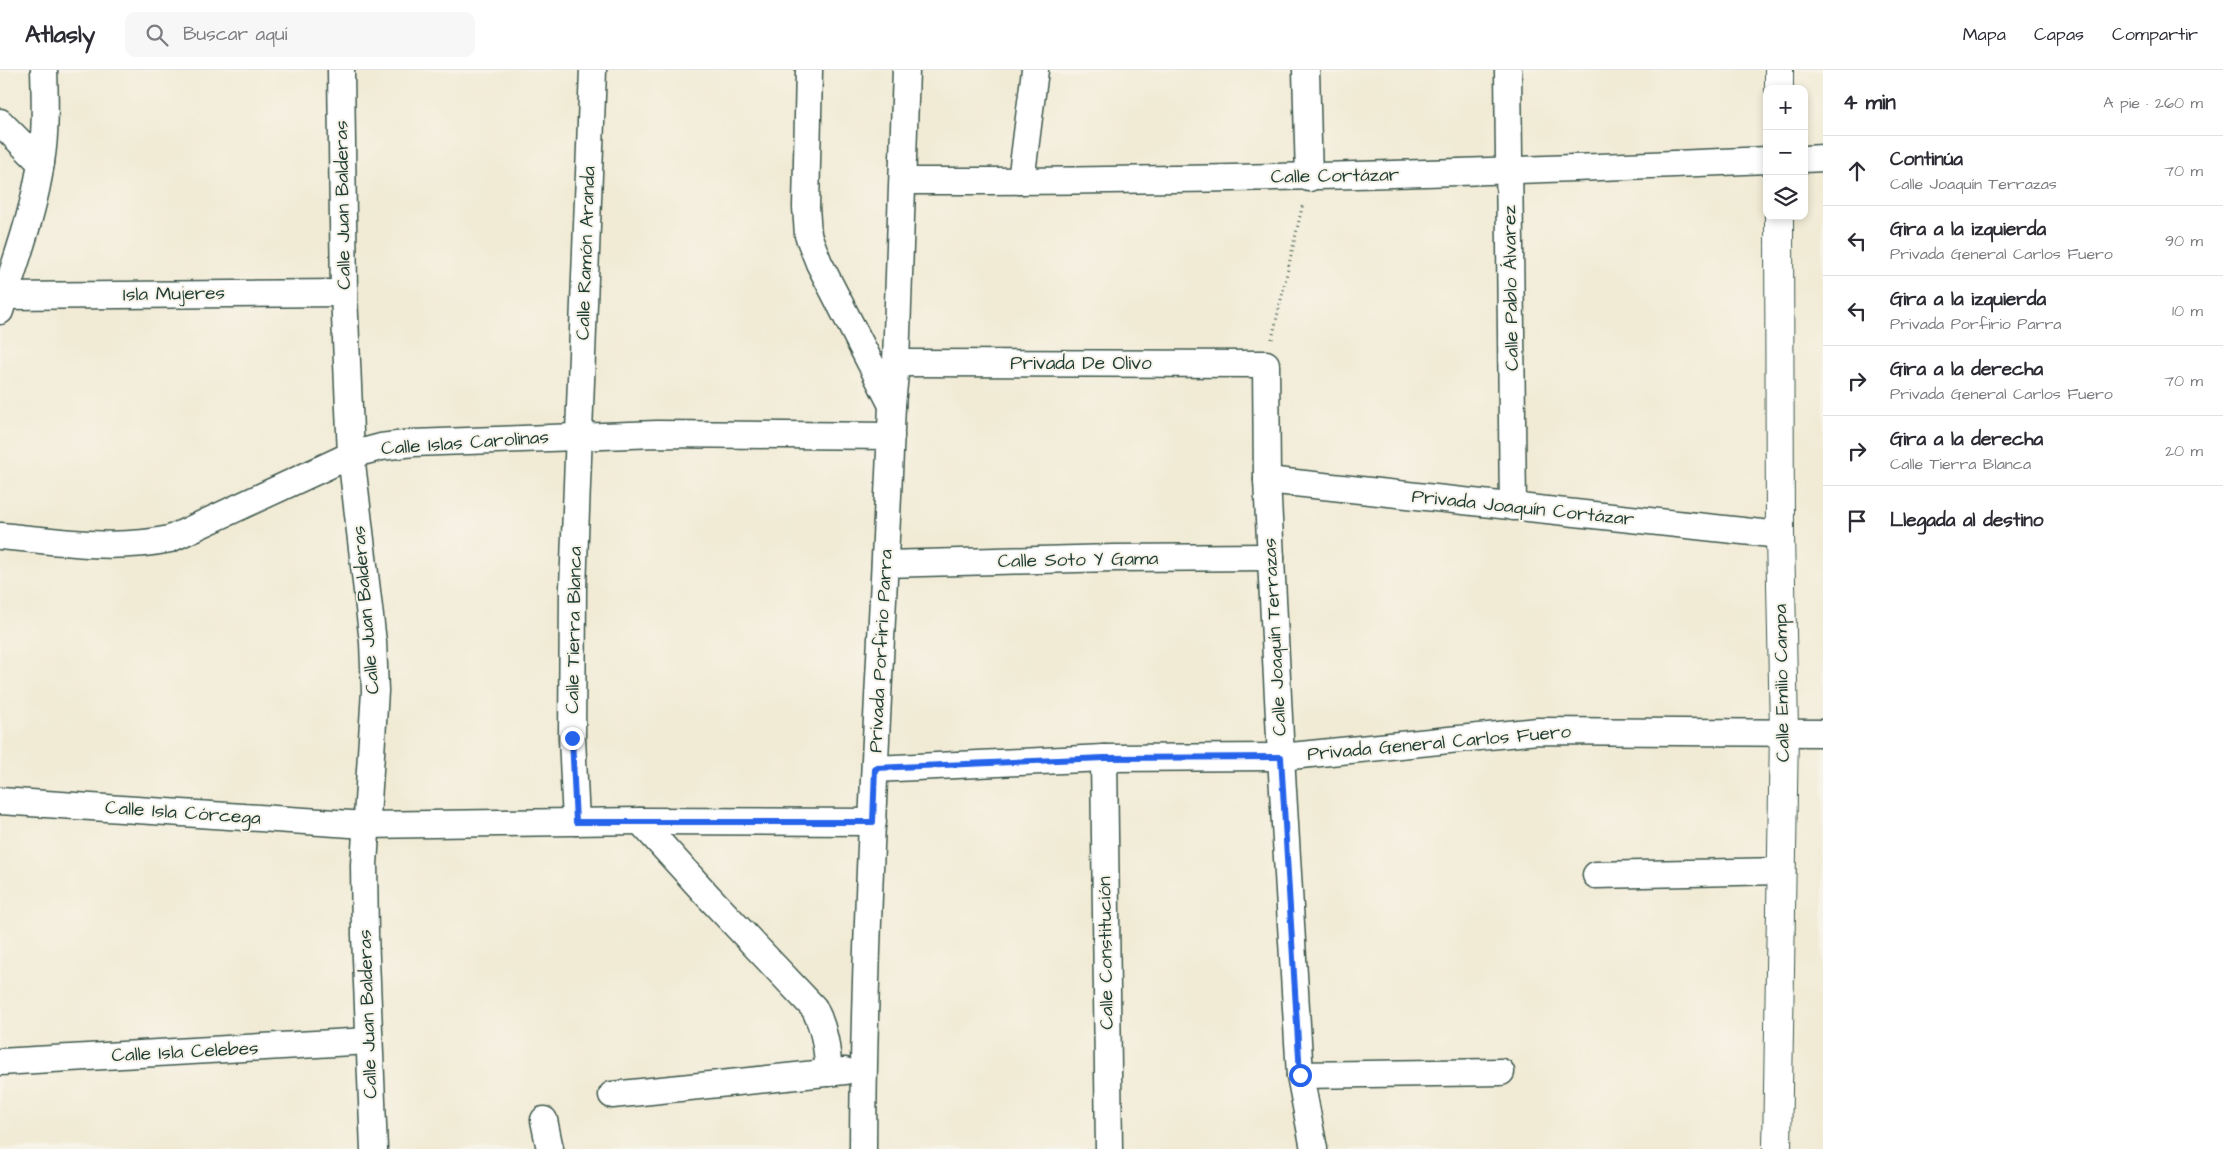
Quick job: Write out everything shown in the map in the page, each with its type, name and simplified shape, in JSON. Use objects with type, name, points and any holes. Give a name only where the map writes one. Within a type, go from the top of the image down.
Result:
[{"type":"street","points":[[2,304],[33,202],[41,163],[45,126],[44,70]]},
{"type":"street","name":"Calle Juan Balderas","points":[[341,70],[344,293],[351,455],[373,642],[375,690],[366,825],[364,935],[374,1149]]},
{"type":"street","name":"Calle Ramón Aranda","points":[[580,437],[592,70]]},
{"type":"street","points":[[809,70],[806,207],[808,235],[819,263],[892,405]]},
{"type":"street","points":[[896,363],[906,70]]},
{"type":"street","points":[[1021,181],[1035,70]]},
{"type":"street","points":[[1306,70],[1309,178]]},
{"type":"street","name":"Calle Pablo Álvarez","points":[[1508,70],[1513,507]]},
{"type":"street","points":[[1779,70],[1779,85]]},
{"type":"street","points":[[0,122],[41,163]]},
{"type":"street","points":[[1808,159],[1823,158]]},
{"type":"street","name":"Calle Cortázar","points":[[903,181],[1309,178],[1510,172],[1763,160]]},
{"type":"street","name":"Calle Emilio Campa","points":[[1777,1149],[1784,731],[1780,535],[1779,220]]},
{"type":"street","name":"Isla Mujeres","points":[[2,304],[344,293]]},
{"type":"street","name":"Privada Porfirio Parra","points":[[863,1149],[863,1069],[875,768],[892,405],[896,363]]},
{"type":"street","name":"Privada De Olivo","points":[[896,363],[1266,364]]},
{"type":"street","name":"Calle Joaquín Terrazas","points":[[1266,364],[1267,480],[1300,1075],[1314,1149]]},
{"type":"street","name":"Calle Islas Carolinas","points":[[0,536],[108,546],[142,545],[170,539],[351,455],[381,447],[413,443],[657,434],[891,436]]},
{"type":"street","name":"Calle Tierra Blanca","points":[[576,822],[572,673],[580,437]]},
{"type":"street","name":"Privada Joaquín Cortázar","points":[[1267,480],[1780,535]]},
{"type":"street","name":"Calle Soto Y Gama","points":[[885,564],[1114,558],[1271,557]]},
{"type":"street","name":"Privada General Carlos Fuero","points":[[875,768],[1104,758],[1281,757],[1538,731],[1784,731],[1823,733]]},
{"type":"street","name":"Calle Constitución","points":[[1104,758],[1109,1149]]},
{"type":"street","name":"Calle Isla Córcega","points":[[0,800],[366,825]]},
{"type":"street","points":[[640,821],[814,1008],[826,1038],[828,1073]]},
{"type":"street","points":[[366,825],[640,821],[873,822]]},
{"type":"street","points":[[1596,875],[1782,871]]},
{"type":"street","name":"Calle Isla Celebes","points":[[0,1062],[369,1041]]},
{"type":"street","points":[[612,1095],[863,1069]]},
{"type":"street","points":[[1300,1075],[1501,1072]]},
{"type":"street","points":[[544,1120],[550,1149]]},
{"type":"path","points":[[1266,364],[1309,178]]},
{"type":"route","points":[[572,738],[576,822],[873,822],[875,768],[1104,758],[1281,757],[1300,1075]]}]
